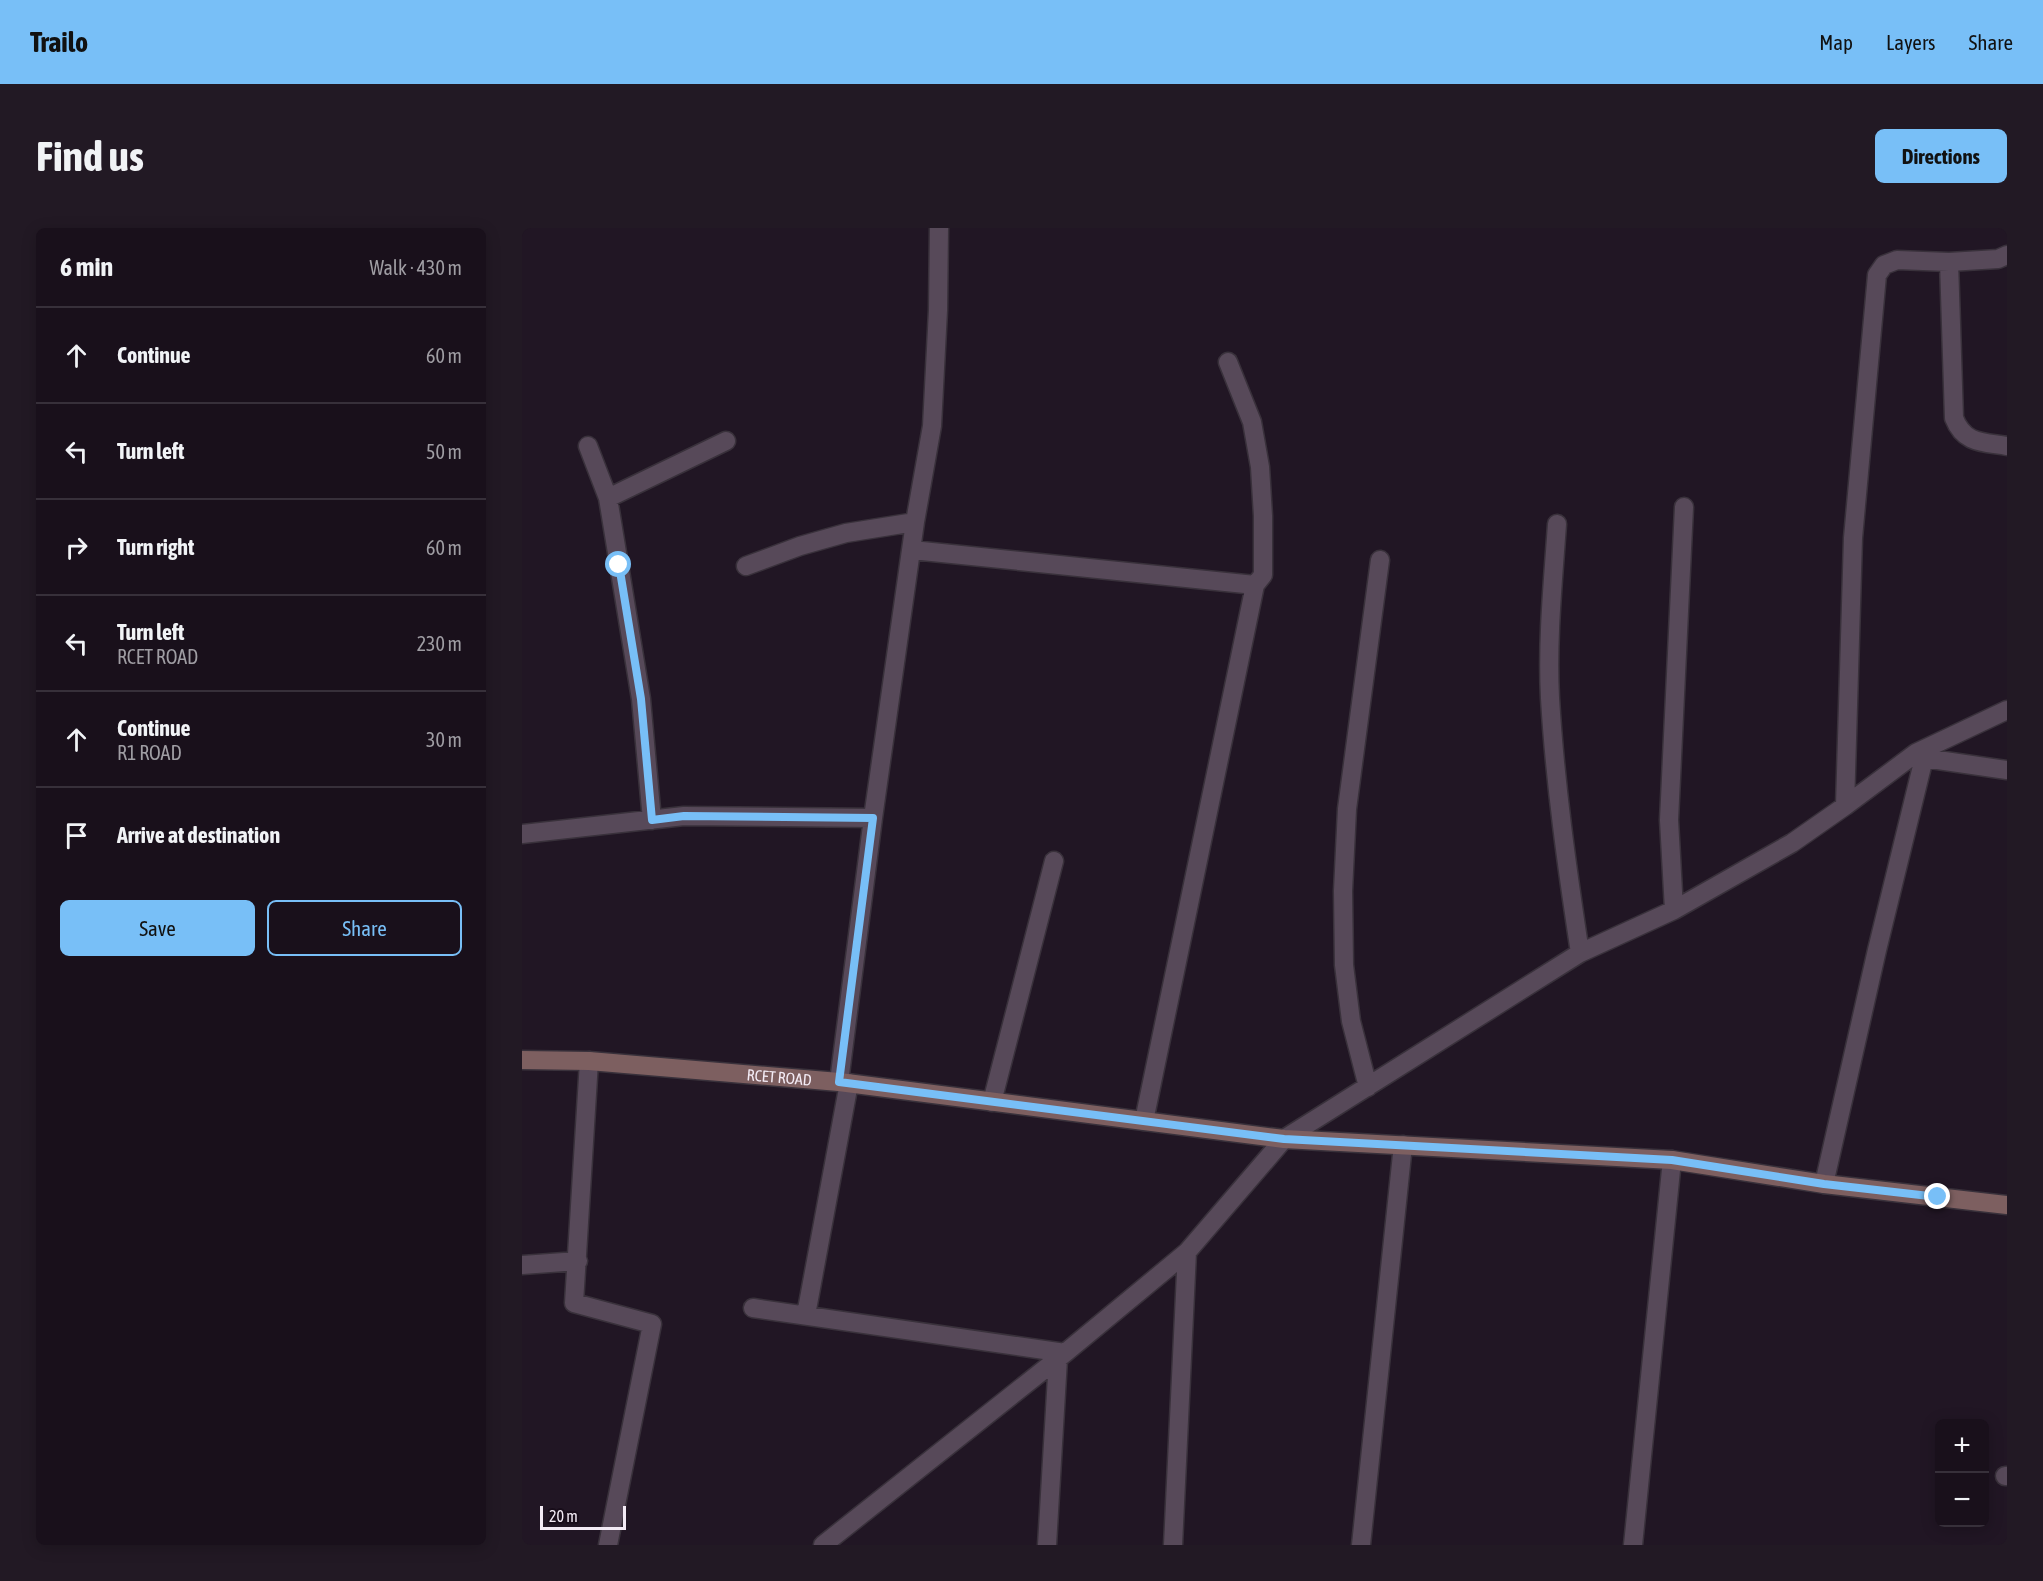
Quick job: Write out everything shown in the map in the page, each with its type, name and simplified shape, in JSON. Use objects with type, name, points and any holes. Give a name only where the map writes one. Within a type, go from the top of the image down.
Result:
[{"type":"main road","name":"RCET ROAD","points":[[522,1060],[589,1061],[844,1083],[1284,1139],[1672,1160],[1824,1184],[2007,1205]]},
{"type":"street","points":[[806,1315],[844,1083],[873,818],[915,522],[932,426],[939,228]]},
{"type":"street","points":[[1845,806],[1853,538],[1877,275],[1884,265],[1897,260],[1949,262],[1998,259],[2007,255]]},
{"type":"street","points":[[1949,262],[1954,418],[1963,434],[1970,440],[2007,446]]},
{"type":"street","points":[[1144,1121],[1255,585],[1263,575],[1260,467],[1252,422],[1228,362]]},
{"type":"street","points":[[608,498],[726,441]]},
{"type":"street","points":[[588,446],[608,498],[641,699],[652,820]]},
{"type":"street","points":[[1674,910],[1669,820],[1684,507]]},
{"type":"street","points":[[746,566],[800,546],[846,533],[915,522]]},
{"type":"street","points":[[1557,524],[1551,622],[1550,696],[1557,782],[1580,953]]},
{"type":"street","points":[[912,550],[1255,585]]},
{"type":"street","points":[[1368,1087],[1351,1021],[1344,965],[1343,891],[1347,809],[1380,560]]},
{"type":"street","points":[[823,1545],[1062,1356],[1187,1252],[1284,1139],[1580,953],[1674,910],[1792,843],[1920,756],[2007,710]]},
{"type":"street","points":[[1920,756],[2007,770]]},
{"type":"street","points":[[1824,1184],[1920,756]]},
{"type":"street","points":[[522,834],[684,816],[873,818]]},
{"type":"street","points":[[992,1102],[1054,861]]},
{"type":"street","points":[[589,1061],[578,1261],[573,1303],[652,1324],[608,1545]]},
{"type":"street","points":[[1362,1545],[1403,1145]]},
{"type":"street","points":[[1633,1545],[1672,1160]]},
{"type":"street","points":[[1173,1545],[1187,1252]]},
{"type":"street","points":[[522,1265],[578,1261]]},
{"type":"street","points":[[753,1308],[1062,1356]]},
{"type":"street","points":[[1047,1545],[1062,1356]]},
{"type":"route","points":[[619,565],[641,699],[652,820],[684,816],[873,818],[839,1082],[1284,1139],[1672,1160],[1824,1184],[1938,1197]]}]
